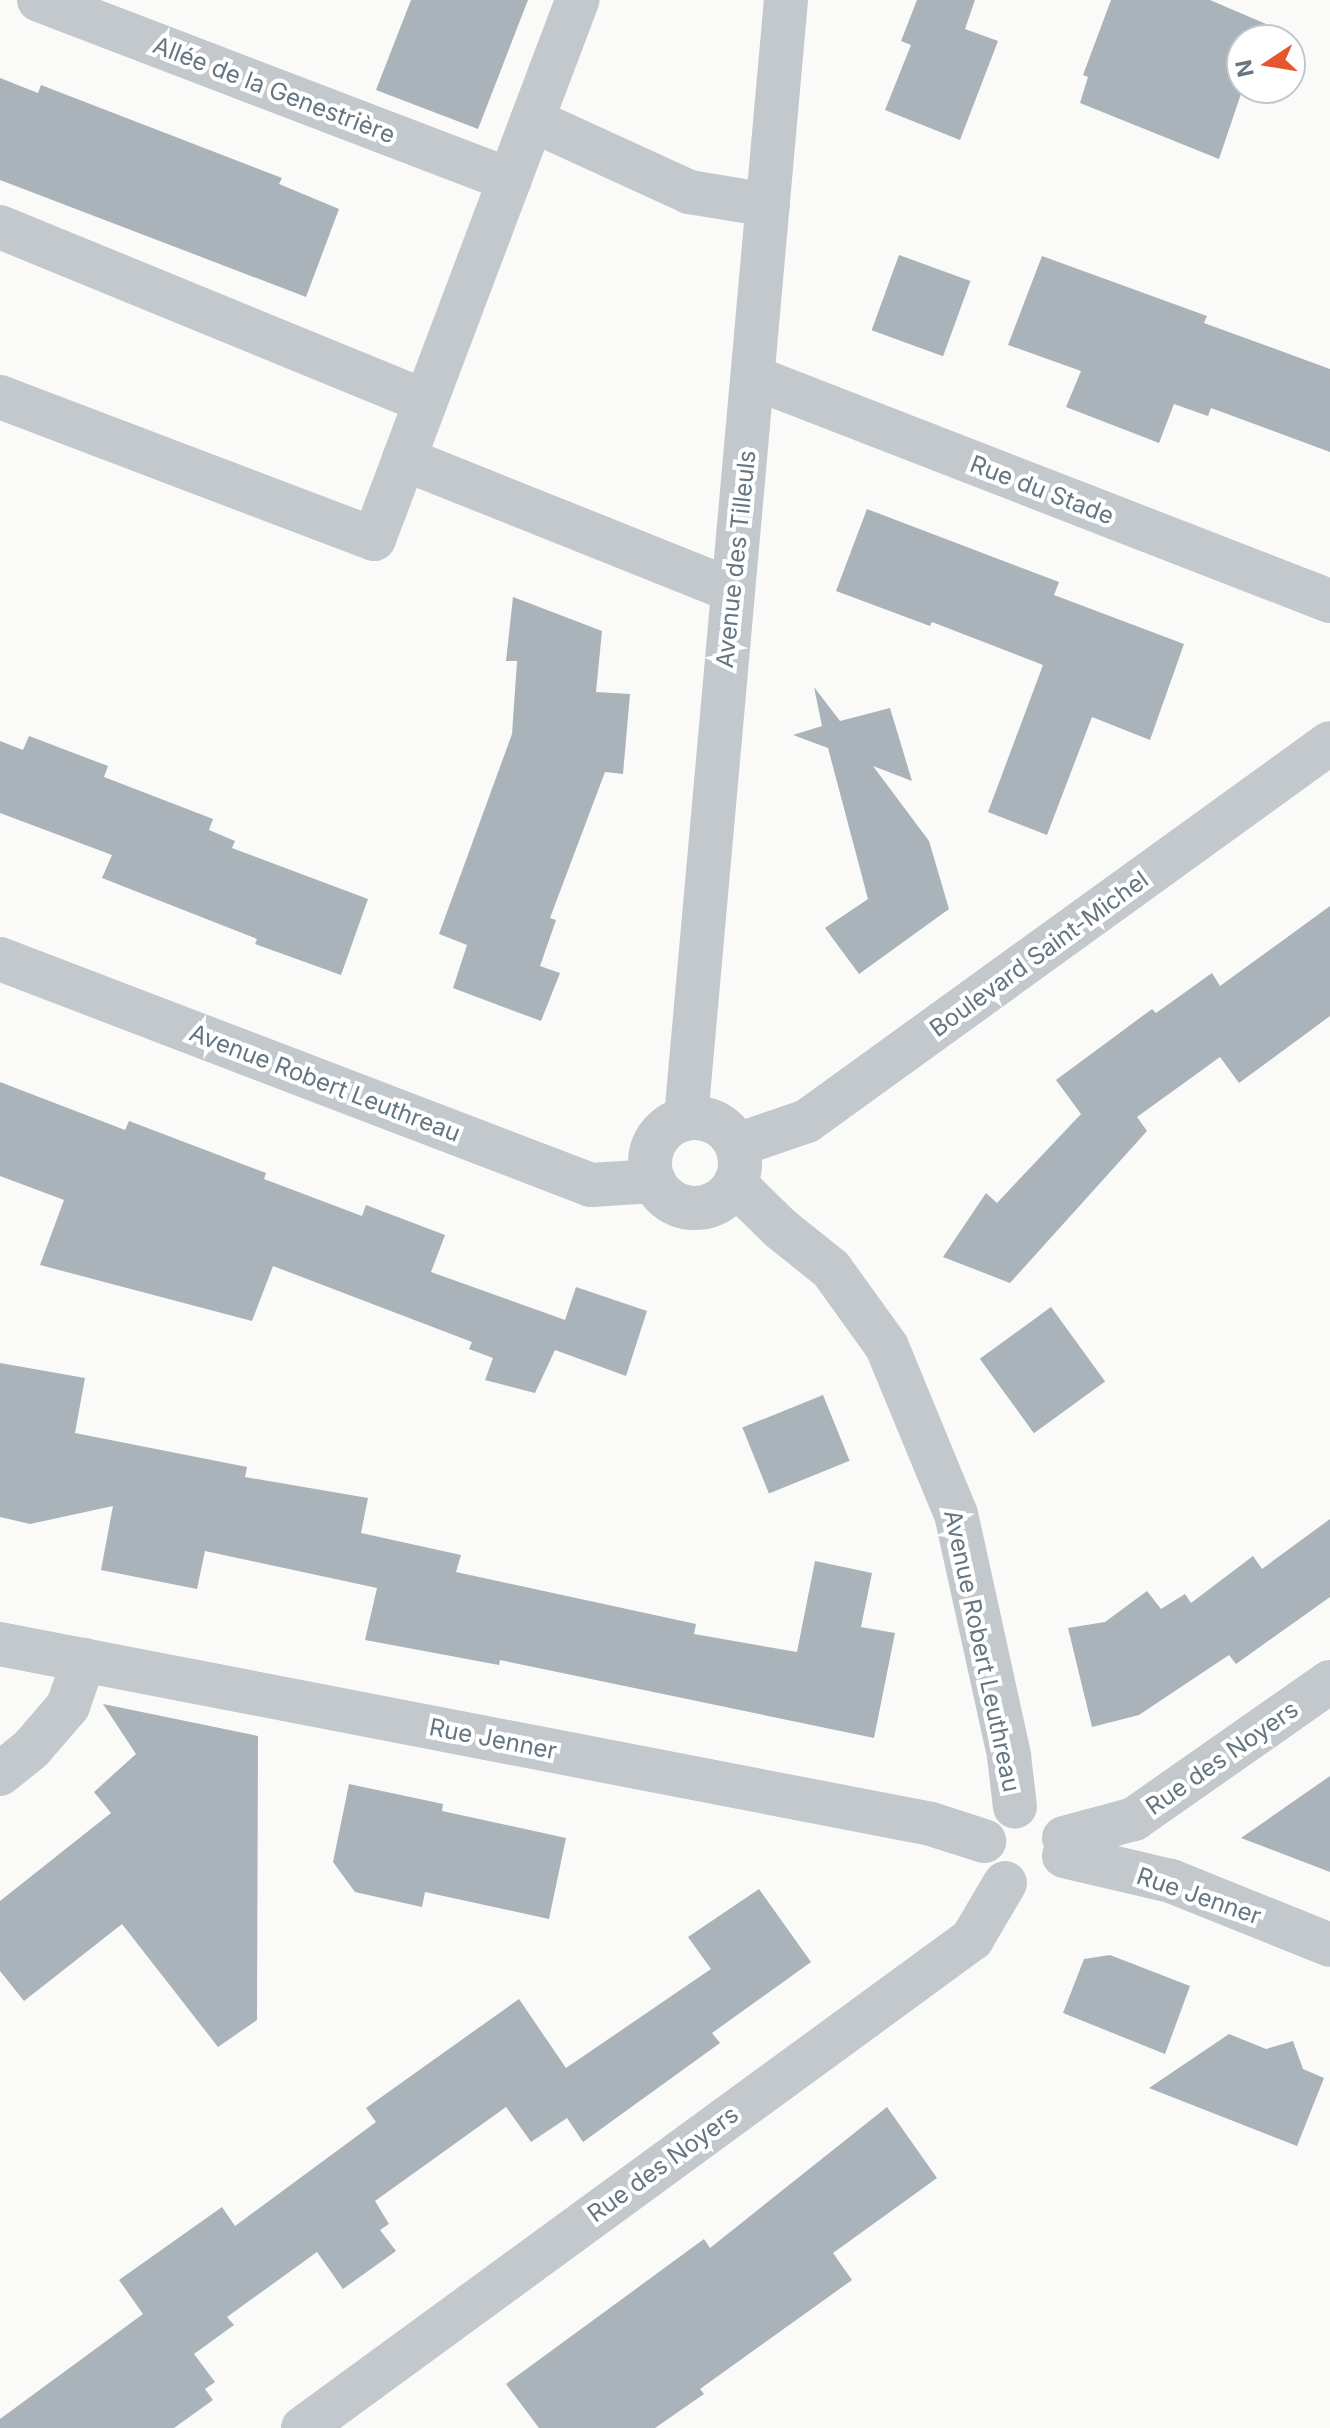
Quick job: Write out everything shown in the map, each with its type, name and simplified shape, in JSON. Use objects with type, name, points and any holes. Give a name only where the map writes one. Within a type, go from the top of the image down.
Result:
[{"type":"street","name":"Allée de la Genestrière","points":[[39,0],[510,180]]},
{"type":"street","points":[[0,397],[374,539],[577,0]]},
{"type":"street","name":"Avenue des Tilleuls","points":[[686,1118],[732,590],[755,378],[786,0]]},
{"type":"street","points":[[532,120],[689,192],[768,205]]},
{"type":"street","points":[[0,227],[425,401]]},
{"type":"street","name":"Rue du Stade","points":[[755,378],[1330,601]]},
{"type":"street","points":[[404,459],[732,590]]},
{"type":"street","name":"Boulevard Saint-Michel","points":[[736,1164],[807,1121],[1330,743]]},
{"type":"street","name":"Avenue Robert Leuthreau","points":[[0,959],[591,1185],[654,1181]]},
{"type":"street","points":[[686,1118],[707,1119],[724,1128],[736,1164],[723,1200],[704,1207],[683,1207],[665,1197],[654,1181],[650,1162],[655,1142],[668,1126],[686,1118]]},
{"type":"street","name":"Avenue Robert Leuthreau","points":[[736,1164],[781,1229],[831,1269],[887,1347],[956,1514],[1009,1756],[1015,1807]]},
{"type":"street","name":"Rue Jenner","points":[[0,1644],[931,1824],[984,1841]]},
{"type":"street","points":[[0,1774],[31,1749],[68,1706],[84,1660]]},
{"type":"street","name":"Rue des Noyers","points":[[1064,1847],[1134,1819],[1330,1682]]},
{"type":"street","points":[[1024,1805],[1042,1810],[1057,1821],[1064,1847],[1057,1873],[1042,1884],[1023,1888],[1005,1883],[992,1872],[984,1856],[984,1841],[992,1820],[1015,1807],[1024,1805]]},
{"type":"street","name":"Rue Jenner","points":[[1064,1847],[1171,1881],[1330,1945]]},
{"type":"street","name":"Rue des Noyers","points":[[303,2428],[972,1939],[1005,1883]]},
{"type":"building","points":[[411,0],[528,0],[478,129],[376,90]]},
{"type":"building","points":[[917,0],[975,0],[965,29],[998,41],[960,140],[885,110],[911,45],[901,41]]},
{"type":"building","points":[[1111,0],[1210,0],[1266,24],[1226,24],[1226,104],[1238,104],[1219,159],[1080,103],[1088,77],[1083,75]]},
{"type":"building","points":[[0,78],[38,93],[41,85],[282,178],[279,184],[339,209],[306,297],[0,180]]},
{"type":"building","points":[[899,255],[970,281],[943,356],[872,330]]},
{"type":"building","points":[[1042,256],[1207,316],[1204,323],[1330,369],[1330,452],[1211,408],[1208,416],[1174,404],[1159,443],[1066,407],[1081,371],[1008,345]]},
{"type":"building","points":[[867,509],[1059,582],[1054,595],[1184,644],[1150,740],[1092,717],[1047,835],[988,812],[1043,665],[932,622],[930,626],[836,591]]},
{"type":"building","points":[[513,597],[602,631],[596,692],[630,694],[623,774],[605,772],[550,918],[556,920],[540,966],[560,973],[541,1021],[453,988],[467,945],[439,934],[512,734],[517,661],[506,661]]},
{"type":"building","points":[[814,687],[840,721],[890,708],[912,781],[873,766],[929,841],[949,909],[859,974],[825,928],[868,899],[828,748],[793,735],[822,726]]},
{"type":"building","points":[[29,736],[108,766],[104,777],[213,819],[209,830],[235,841],[232,848],[368,899],[341,975],[255,944],[257,939],[102,878],[112,855],[0,813],[0,741],[23,750]]},
{"type":"building","points":[[1330,906],[1330,1016],[1239,1083],[1220,1057],[1137,1117],[1147,1131],[1010,1283],[943,1257],[986,1193],[997,1203],[1081,1114],[1056,1080],[1152,1009],[1156,1013],[1212,973],[1220,986]]},
{"type":"building","points":[[0,1082],[125,1130],[129,1121],[266,1173],[264,1179],[362,1216],[366,1205],[445,1235],[431,1272],[565,1320],[576,1287],[647,1311],[626,1376],[555,1350],[535,1393],[485,1380],[493,1358],[469,1349],[472,1342],[273,1266],[252,1321],[40,1265],[64,1200],[0,1176]]},
{"type":"building","points":[[1051,1307],[1105,1381],[1034,1433],[980,1359]]},
{"type":"building","points":[[0,1363],[85,1378],[75,1433],[247,1467],[245,1477],[368,1498],[361,1533],[461,1555],[456,1572],[696,1624],[694,1634],[797,1652],[815,1561],[872,1573],[861,1627],[895,1633],[874,1738],[500,1660],[499,1665],[365,1640],[377,1588],[205,1551],[197,1589],[101,1570],[113,1506],[30,1524],[0,1517]]},
{"type":"building","points":[[823,1395],[850,1461],[769,1493],[742,1428]]},
{"type":"building","points":[[1330,1519],[1330,1597],[1236,1664],[1229,1655],[1139,1715],[1092,1727],[1068,1628],[1105,1622],[1147,1591],[1161,1609],[1185,1594],[1191,1603],[1253,1556],[1262,1569]]},
{"type":"building","points":[[103,1704],[258,1736],[257,2020],[218,2047],[122,1924],[24,2001],[0,1971],[0,1901],[111,1813],[94,1792],[136,1754]]},
{"type":"building","points":[[1330,1776],[1330,1872],[1241,1838]]},
{"type":"building","points":[[349,1784],[443,1804],[442,1811],[566,1838],[549,1919],[425,1892],[422,1907],[355,1892],[333,1862]]},
{"type":"building","points":[[759,1889],[811,1962],[712,2033],[720,2043],[583,2142],[567,2118],[531,2142],[506,2107],[375,2201],[389,2224],[380,2230],[396,2251],[343,2289],[317,2252],[227,2317],[234,2325],[194,2354],[215,2382],[205,2389],[213,2400],[174,2428],[0,2428],[0,2419],[143,2314],[119,2280],[222,2207],[235,2226],[376,2122],[366,2108],[519,1999],[566,2068],[711,1969],[688,1937]]},
{"type":"building","points":[[1110,1955],[1190,1986],[1165,2054],[1063,2013],[1084,1959]]},
{"type":"building","points":[[1229,2034],[1266,2049],[1293,2041],[1303,2069],[1324,2078],[1297,2146],[1149,2088]]},
{"type":"building","points":[[887,2107],[937,2178],[833,2253],[852,2280],[700,2389],[704,2394],[655,2428],[539,2428],[506,2384],[704,2239],[710,2248]]}]
